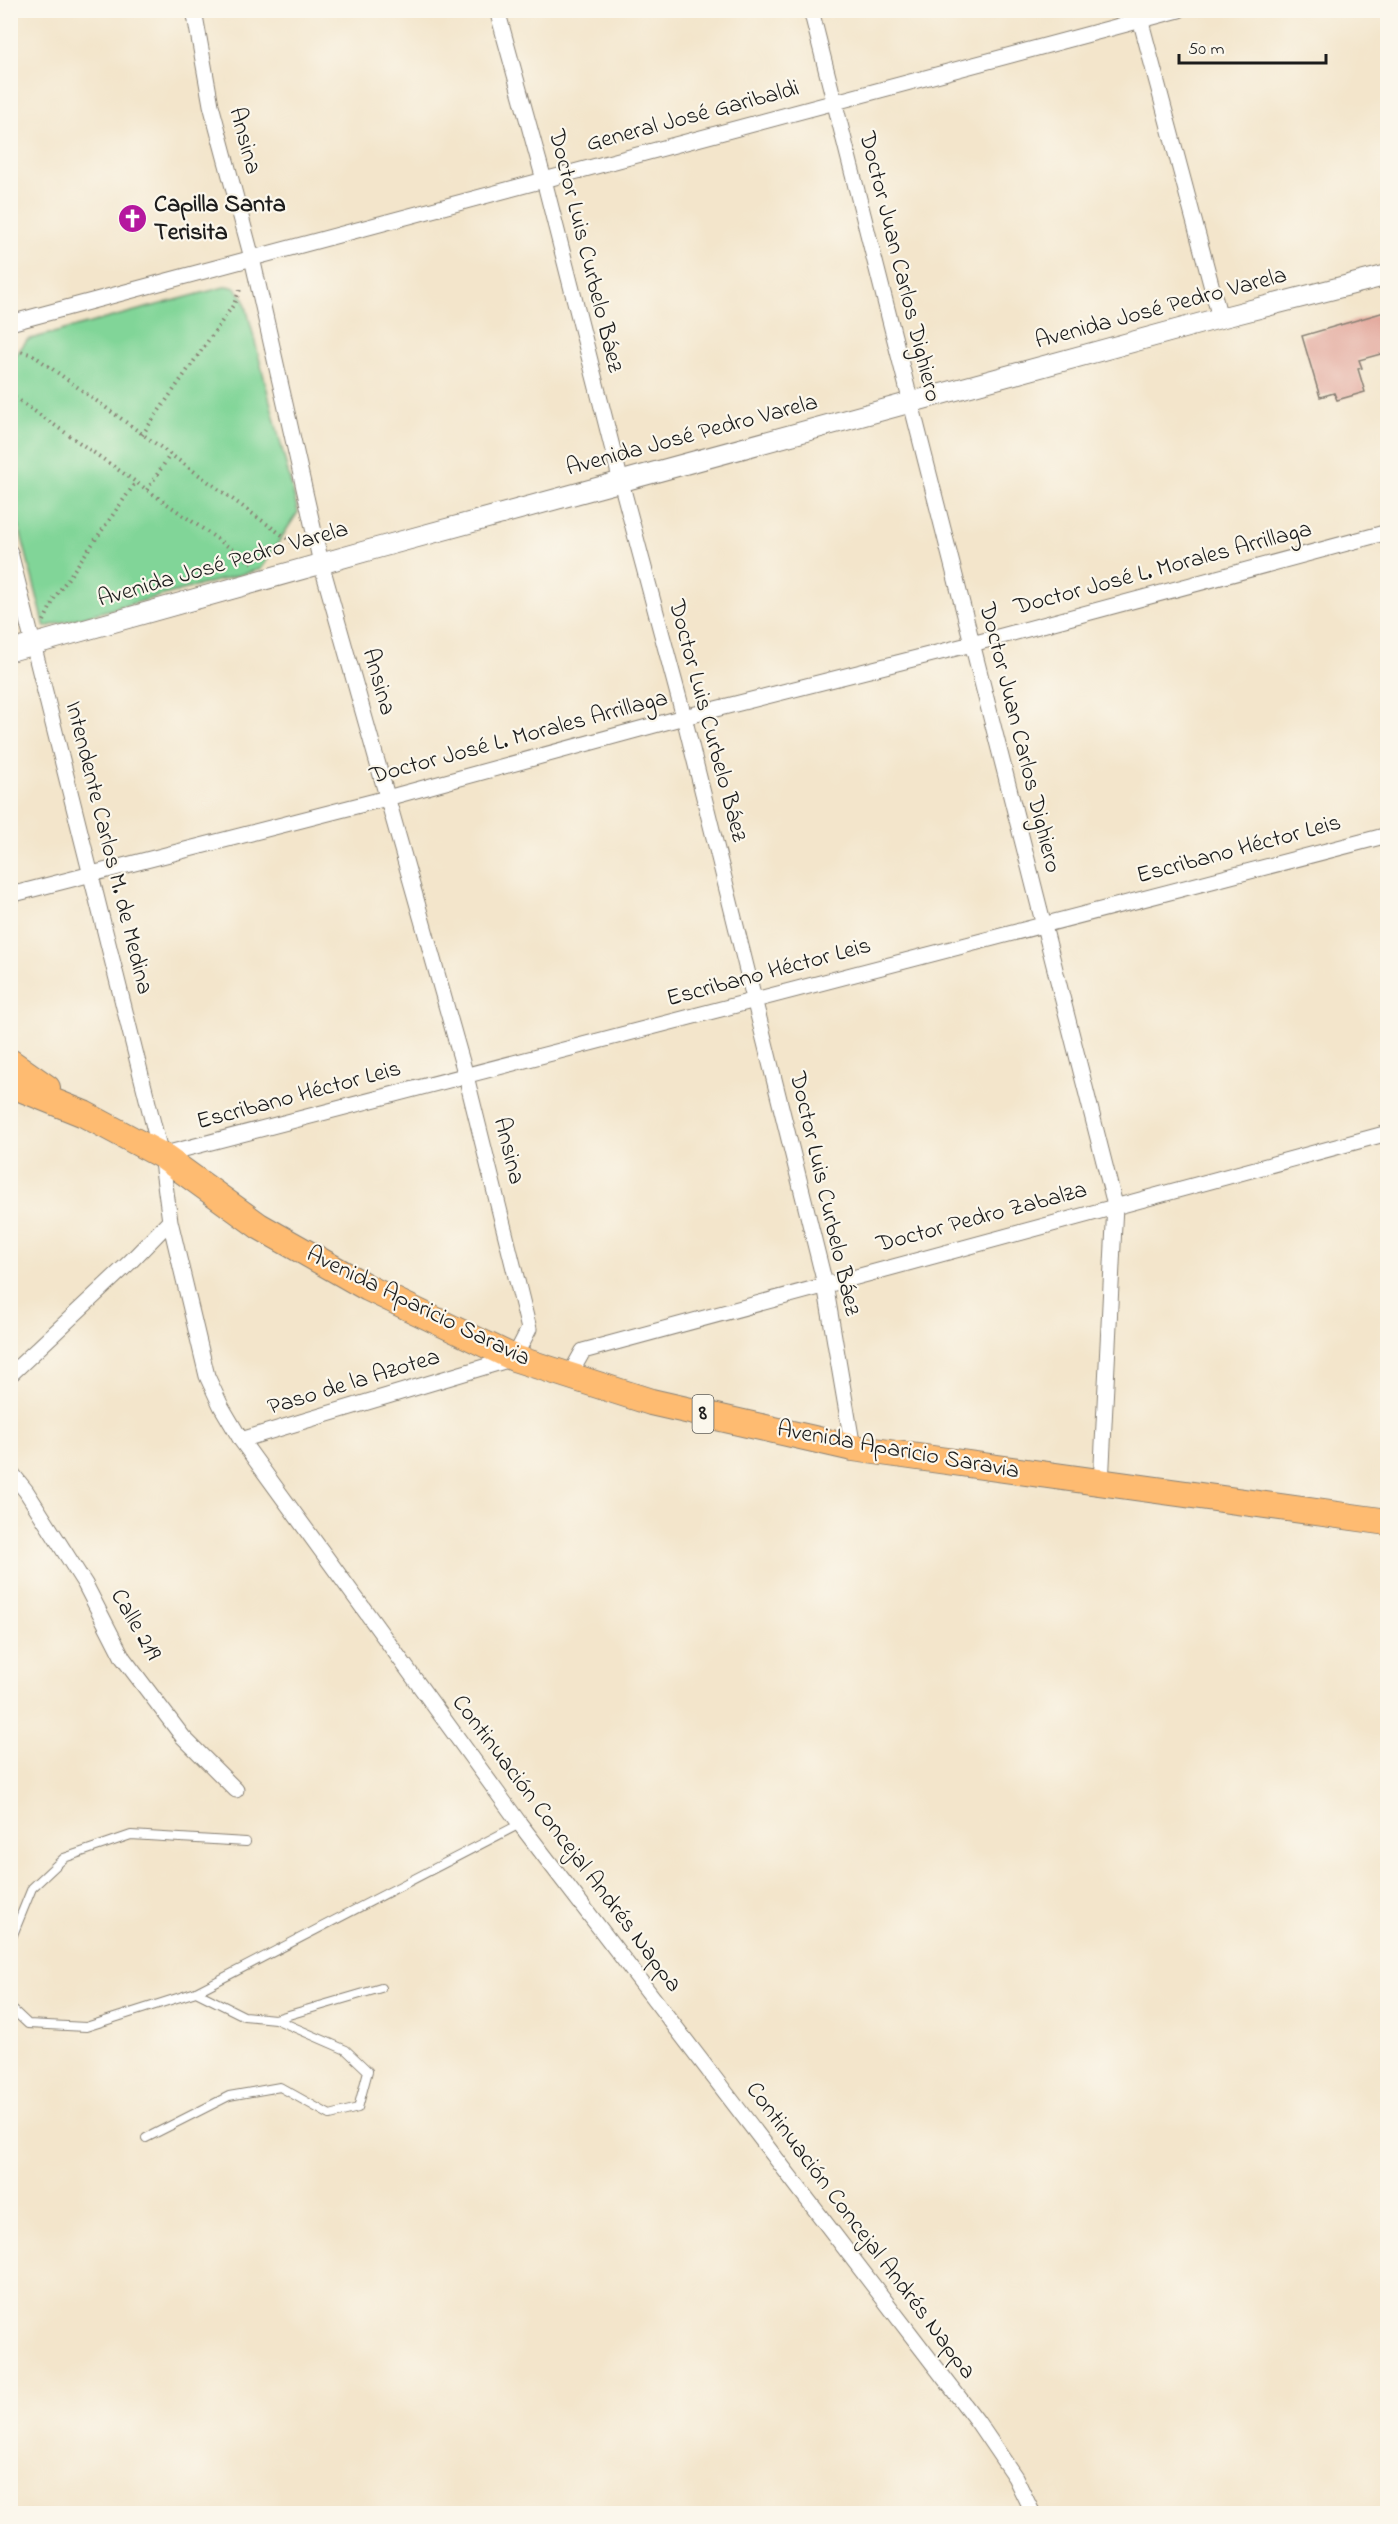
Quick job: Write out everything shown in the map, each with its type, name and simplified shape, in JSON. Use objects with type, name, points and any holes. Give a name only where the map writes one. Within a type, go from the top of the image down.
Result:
[{"type":"highway","name":"Avenida Aparicio Saravia","points":[[10,1062],[84,1114]]},
{"type":"highway","name":"Avenida Aparicio Saravia","points":[[10,1084],[84,1114],[161,1155],[269,1231],[368,1288],[514,1358],[569,1376],[651,1402],[853,1448],[1388,1522]]},
{"type":"street","name":"Ansina","points":[[194,10],[211,105],[252,258],[321,563],[466,1076],[529,1329],[514,1358]]},
{"type":"street","name":"Doctor Luis Curbelo Báez","points":[[497,10],[544,180],[684,717],[755,1000],[825,1284],[853,1448]]},
{"type":"street","name":"Doctor Juan Carlos Dighiero","points":[[811,10],[1115,1205],[1101,1484]]},
{"type":"street","name":"General José Garibaldi","points":[[10,323],[834,102],[1139,16],[1179,10]]},
{"type":"street","points":[[1139,16],[1220,318]]},
{"type":"street","name":"Avenida José Pedro Varela","points":[[10,651],[321,563],[1220,318],[1388,275]]},
{"type":"street","name":"Doctor José L. Morales Arrillaga","points":[[10,895],[387,798],[684,717],[972,645],[1388,532]]},
{"type":"street","name":"Intendente Carlos M. de Medina","points":[[10,552],[161,1155]]},
{"type":"street","name":"Escribano Héctor Leis","points":[[161,1155],[1388,835]]},
{"type":"street","name":"Doctor Pedro Zabalza","points":[[569,1376],[583,1351],[1115,1205],[1388,1133]]},
{"type":"street","name":"Continuación Concejal Andrés Nappa","points":[[161,1155],[170,1221],[207,1376],[220,1406],[241,1440],[520,1824],[977,2421],[1015,2477],[1033,2514]]},
{"type":"street","points":[[10,1375],[130,1262],[170,1221]]},
{"type":"street","name":"Paso de la Azotea","points":[[241,1440],[514,1358]]},
{"type":"street","name":"Calle 219","points":[[10,1471],[26,1491],[85,1584],[123,1658],[183,1737],[236,1790]]},
{"type":"lane","points":[[10,2007],[28,2024],[87,2027],[196,1992],[520,1824]]},
{"type":"lane","points":[[10,1942],[32,1888],[64,1858],[131,1835],[246,1842]]},
{"type":"lane","points":[[275,2019],[381,1988]]},
{"type":"lane","points":[[146,2138],[229,2096],[280,2087],[330,2115],[358,2108],[368,2071],[346,2050],[275,2019],[244,2016],[196,1992]]},
{"type":"path","points":[[142,435],[234,304],[252,258]]},
{"type":"path","points":[[10,348],[33,355],[321,563]]},
{"type":"path","points":[[10,394],[272,578]]},
{"type":"path","points":[[147,490],[170,455]]},
{"type":"path","points":[[34,644],[55,597],[136,482]]},
{"type":"green space","points":[[228,286],[235,288],[244,298],[298,512],[261,569],[45,627],[11,495],[11,362],[27,340]]},
{"type":"building","points":[[1388,311],[1388,352],[1359,360],[1362,368],[1358,369],[1365,392],[1337,400],[1334,393],[1320,397],[1302,336]]},
{"type":"place","name":"Capilla Santa Terisita","points":[[133,219]]}]
